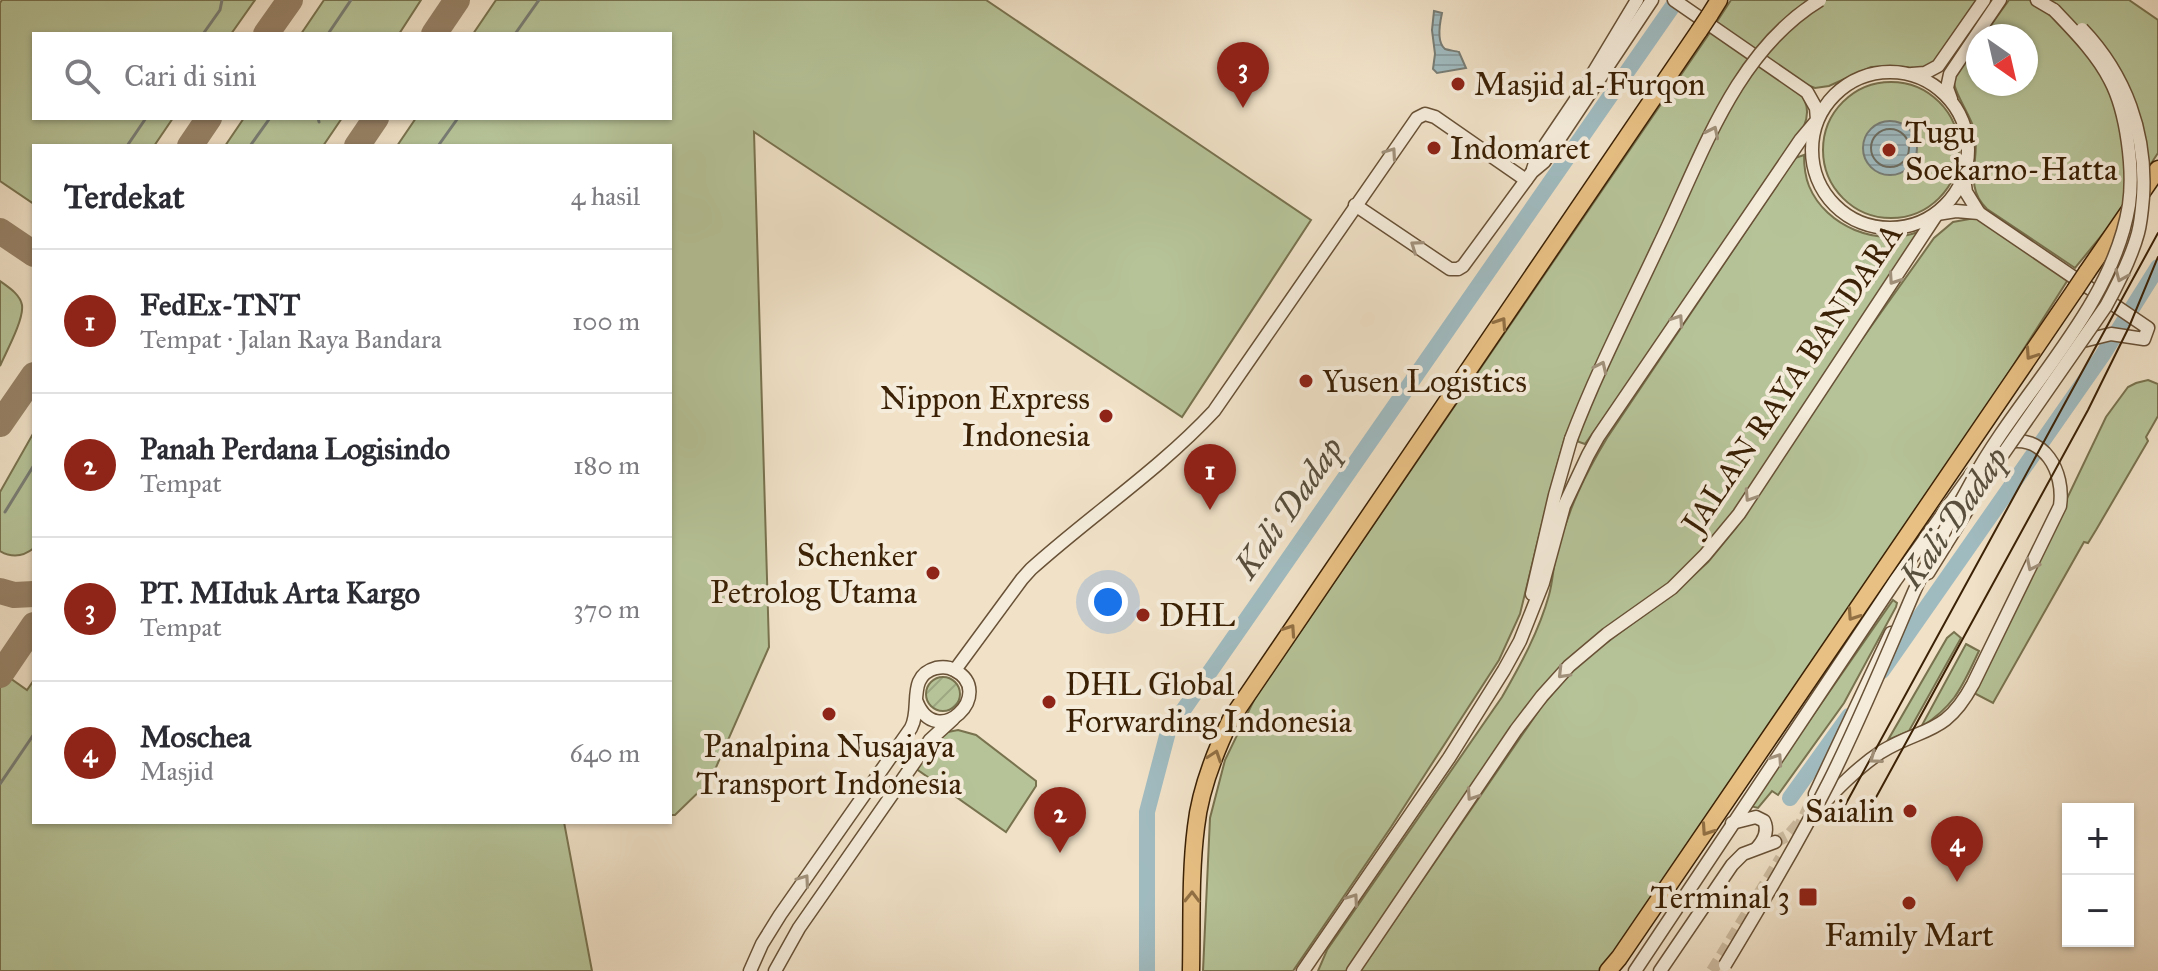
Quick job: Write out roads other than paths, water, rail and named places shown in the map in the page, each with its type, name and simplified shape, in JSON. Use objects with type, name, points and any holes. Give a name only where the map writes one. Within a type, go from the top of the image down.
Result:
[{"type":"main road","points":[[1191,971],[1196,824],[1207,778],[1231,719],[1719,0]]},
{"type":"main road","points":[[1608,971],[2158,169]]},
{"type":"street","points":[[1355,205],[1453,270],[1468,262],[1529,176],[1544,162],[1591,85],[1637,0]]},
{"type":"street","points":[[1591,85],[1652,0]]},
{"type":"street","points":[[1674,0],[1807,92],[1827,95],[1837,92]]},
{"type":"street","points":[[1528,621],[1535,579],[1571,439],[1604,361],[1730,99],[1777,33],[1820,0]]},
{"type":"street","points":[[1305,971],[1449,758],[1504,670],[1543,583],[1564,506],[1588,455],[1801,139],[1837,92],[1858,77],[1890,71],[1925,73],[1938,66],[1984,0]]},
{"type":"street","points":[[1937,214],[1955,195],[1964,178],[1968,160],[1965,126],[1947,88],[1950,74],[2000,0]]},
{"type":"street","points":[[1815,794],[1894,627],[1994,467],[2106,306],[2138,233],[2142,211],[2143,163],[2140,136],[2123,87],[2101,49],[2072,18],[2037,0]]},
{"type":"street","points":[[1721,971],[1803,834],[1864,709],[1914,592],[1973,479],[2017,408],[2101,289],[2115,254],[2125,222],[2131,179],[2126,131],[2111,81],[2090,50],[2054,10]]},
{"type":"street","points":[[1909,74],[1934,84],[1952,102]]},
{"type":"street","points":[[1807,92],[1816,108],[1813,148],[1816,174],[1823,190],[1839,209],[1862,224],[1893,228],[1918,224],[1937,214],[1956,211],[1979,213]]},
{"type":"street","points":[[955,670],[1031,569],[1177,448],[1214,411],[1417,118],[1425,114],[1435,117],[1529,176]]},
{"type":"street","points":[[1635,971],[1895,581],[1987,451],[2060,357],[2074,344],[2095,336],[2111,334],[2138,338],[2148,328],[1979,213],[1966,192],[1964,178]]},
{"type":"street","name":"JALAN RAYA BANDARA","points":[[1353,971],[1542,696],[1587,650],[1672,588],[1719,540],[1937,214]]},
{"type":"street","points":[[1797,832],[1835,790],[1875,757],[1898,743],[1936,728],[1963,702],[2060,506],[2062,493],[2053,464],[2043,449],[2018,441],[2004,442],[1987,451]]},
{"type":"street","points":[[750,971],[780,915],[911,728],[915,720],[917,684],[928,671],[944,667],[955,670],[966,682],[969,697],[963,711],[930,740],[799,928],[775,971]]},
{"type":"street","points":[[916,700],[930,718],[953,719]]},
{"type":"street","points":[[1732,823],[1756,817],[1764,821],[1766,834],[1757,848]]},
{"type":"street","points":[[1660,971],[1732,865],[1743,854],[1775,842]]},
{"type":"street","points":[[780,915],[799,928]]},
{"type":"water","points":[[1434,11],[1442,13],[1439,32],[1442,46],[1459,52],[1466,68],[1437,73],[1433,69]]},
{"type":"water","points":[[1890,121],[1909,129],[1917,148],[1909,167],[1890,175],[1871,167],[1863,148],[1871,129]]},
{"type":"waterway","points":[[204,32],[220,10],[222,0]]},
{"type":"waterway","points":[[329,32],[351,0]]},
{"type":"waterway","points":[[516,32],[539,0]]},
{"type":"waterway","name":"Kali Dadap","points":[[1147,971],[1147,812],[1168,732],[1677,0]]},
{"type":"waterway","points":[[128,144],[145,120]]},
{"type":"waterway","points":[[251,144],[269,120]]},
{"type":"waterway","points":[[439,144],[457,120]]},
{"type":"waterway","name":"Kali Dadap","points":[[1882,671],[2102,356],[2158,267]]},
{"type":"waterway","points":[[5,512],[32,468]]},
{"type":"waterway","name":"Kali Dadap","points":[[1790,798],[1849,716]]},
{"type":"waterway","points":[[0,784],[32,737]]},
{"type":"tunnel","points":[[1797,832],[1815,794]]},
{"type":"tunnel","points":[[1775,842],[1789,835],[1799,823]]},
{"type":"tunnel","points":[[1712,971],[1781,858]]},
{"type":"tram line","points":[[1843,809],[2158,233]]},
{"type":"tram line","points":[[1862,823],[2088,410],[2129,327],[2158,257]]},
{"type":"place","name":"Masjid al-Furqon","points":[[1458,84]]},
{"type":"place","name":"PT. MIduk Arta Kargo","points":[[1243,108]]},
{"type":"place","name":"Indomaret","points":[[1434,148]]},
{"type":"place","name":"Tugu Soekarno-Hatta","points":[[1889,150]]},
{"type":"place","name":"Yusen Logistics","points":[[1306,381]]},
{"type":"place","name":"Nippon Express Indonesia","points":[[1106,416]]},
{"type":"place","name":"FedEx-TNT","points":[[1210,510]]},
{"type":"place","name":"Schenker Petrolog Utama","points":[[933,573]]},
{"type":"place","name":"DHL","points":[[1143,615]]},
{"type":"place","name":"DHL Global Forwarding Indonesia","points":[[1049,702]]},
{"type":"place","name":"Panalpina Nusajaya Transport Indonesia","points":[[829,714]]},
{"type":"place","name":"Saialin","points":[[1910,811]]},
{"type":"place","name":"Panah Perdana Logisindo","points":[[1060,853]]},
{"type":"place","name":"Moschea","points":[[1957,882]]},
{"type":"place","name":"Terminal 3","points":[[1808,897]]},
{"type":"place","name":"Family Mart","points":[[1909,903]]}]
